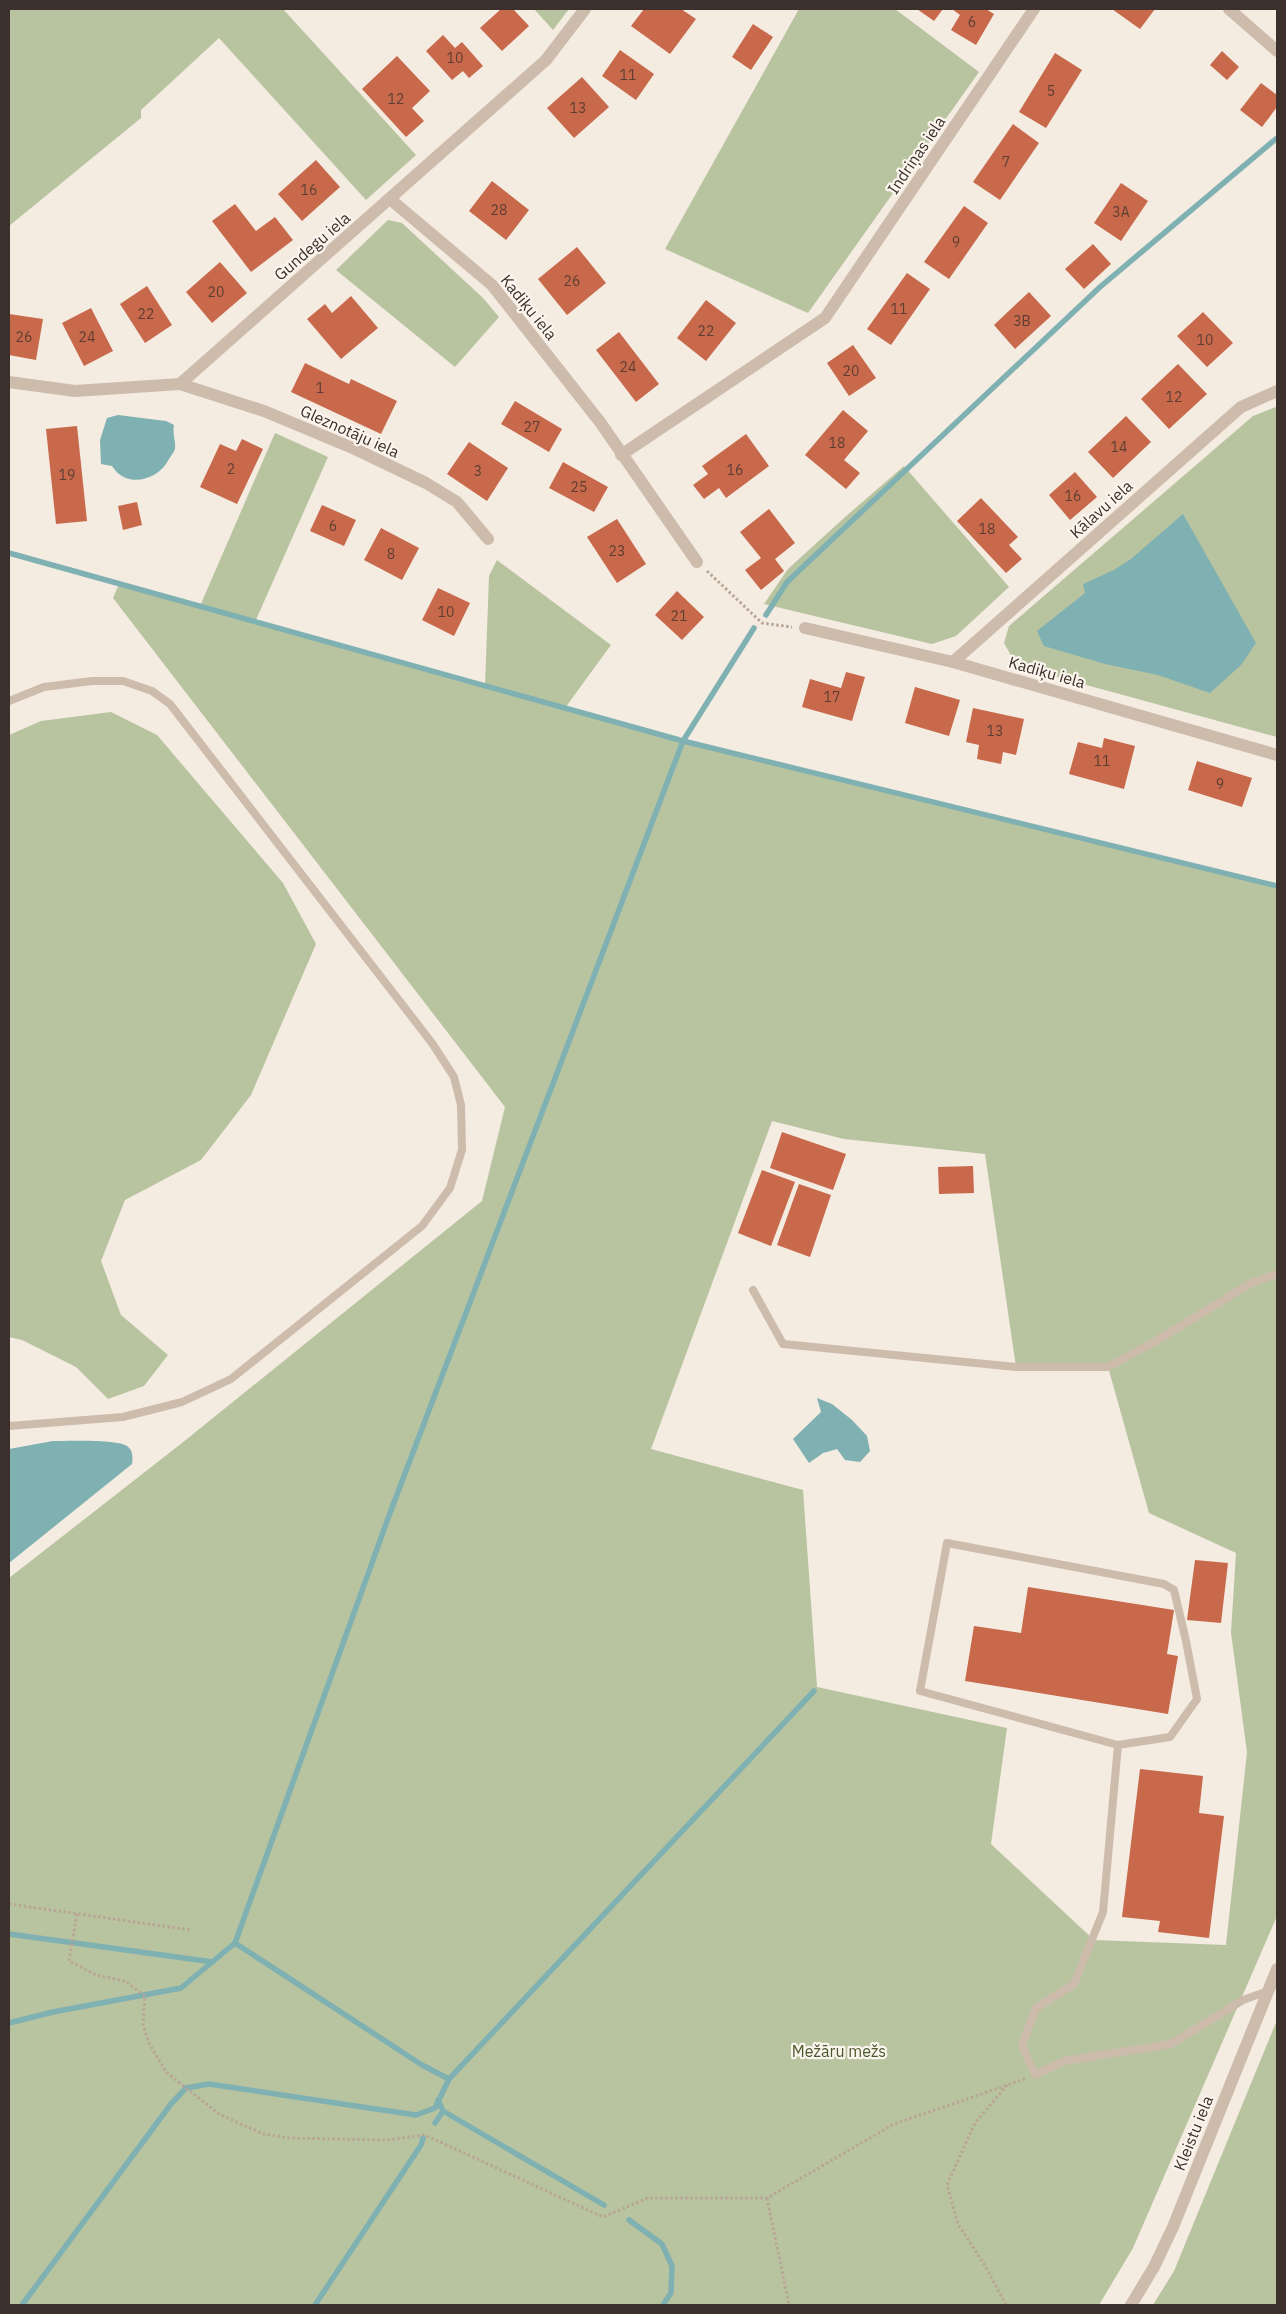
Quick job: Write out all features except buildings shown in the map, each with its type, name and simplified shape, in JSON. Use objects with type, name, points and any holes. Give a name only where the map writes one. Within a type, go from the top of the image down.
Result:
[{"type":"street","name":"Gundegu iela","points":[[180,384],[546,60],[586,9]]},
{"type":"street","name":"Indriņas iela","points":[[621,455],[824,318],[1034,9]]},
{"type":"street","points":[[1229,9],[1277,51]]},
{"type":"street","name":"Kadiķu iela","points":[[390,198],[492,285],[600,422],[621,455],[697,562]]},
{"type":"street","points":[[9,382],[74,391],[180,384]]},
{"type":"street","name":"Gleznotāju iela","points":[[180,384],[264,412],[355,449],[426,483],[457,502],[488,539]]},
{"type":"street","name":"Kālavu iela","points":[[953,662],[1242,407],[1277,392]]},
{"type":"street","name":"Kadiķu iela","points":[[805,628],[953,662],[1277,755]]},
{"type":"street","name":"Kleistu iela","points":[[1131,2305],[1154,2267],[1173,2227],[1277,1969]]},
{"type":"lane","points":[[9,701],[44,687],[92,681],[122,681],[152,691],[170,704],[432,1044],[454,1076],[461,1104],[462,1150],[450,1188],[422,1226],[231,1379],[182,1402],[123,1417],[9,1426]]},
{"type":"lane","points":[[753,1290],[783,1344],[1016,1367],[1108,1367],[1156,1341],[1253,1282],[1277,1274]]},
{"type":"lane","points":[[947,1543],[1164,1584],[1174,1590],[1197,1699],[1170,1737],[1118,1745],[920,1691],[947,1543]]},
{"type":"lane","points":[[1118,1745],[1103,1912],[1074,1984],[1036,2008],[1022,2045],[1035,2075],[1064,2062],[1171,2044],[1243,2000],[1268,1991]]},
{"type":"path","points":[[697,562],[762,624],[805,628]]},
{"type":"path","points":[[9,1904],[191,1930]]},
{"type":"path","points":[[77,1914],[69,1961],[96,1975],[125,1981],[145,1996],[143,2025],[149,2043],[166,2072],[219,2114],[263,2134],[290,2138],[386,2140],[425,2134],[603,2217],[648,2198],[767,2198],[894,2124],[1035,2075]]},
{"type":"path","points":[[1006,2305],[984,2264],[958,2224],[947,2185],[975,2122],[1008,2085]]},
{"type":"path","points":[[767,2198],[789,2305]]},
{"type":"green space","points":[[9,9],[283,9],[416,155],[366,200],[219,38],[141,110],[141,118],[9,226]]},
{"type":"green space","points":[[534,9],[569,9],[553,30]]},
{"type":"green space","points":[[799,9],[895,9],[979,72],[808,313],[665,249]]},
{"type":"green space","points":[[388,220],[402,223],[483,298],[499,317],[455,367],[336,270]]},
{"type":"green space","points":[[1276,407],[1277,737],[1017,666],[1004,643],[1009,626],[1253,416]]},
{"type":"green space","name":"Mežāru mežs","points":[[275,433],[328,457],[255,622],[485,686],[489,576],[497,560],[611,645],[565,708],[683,741],[1277,886],[1277,1916],[1133,2248],[1099,2305],[9,2305],[9,1578],[182,1443],[482,1201],[505,1107],[113,598],[119,584],[200,606]],"holes":[[[772,1121],[844,1139],[985,1154],[1016,1367],[1108,1367],[1149,1513],[1236,1553],[1231,1633],[1247,1752],[1226,1945],[1094,1940],[991,1844],[1007,1728],[817,1687],[803,1490],[651,1449]]]},
{"type":"green space","points":[[904,466],[1009,587],[956,636],[932,644],[764,604],[788,569]]},
{"type":"green space","points":[[111,712],[157,735],[283,883],[316,944],[251,1095],[201,1160],[125,1200],[101,1261],[121,1315],[168,1355],[144,1386],[108,1399],[76,1367],[22,1340],[9,1337],[9,735],[41,721]]},
{"type":"green space","points":[[1277,2020],[1277,2305],[1153,2305],[1174,2271]]},
{"type":"water","points":[[118,415],[166,421],[174,425],[175,449],[164,467],[157,473],[150,477],[133,480],[125,478],[112,466],[101,464],[100,440],[107,418]]},
{"type":"water","points":[[1183,514],[1256,643],[1241,665],[1210,693],[1158,675],[1105,664],[1044,646],[1037,631],[1085,593],[1083,584],[1114,570],[1131,559]]},
{"type":"water","points":[[817,1398],[832,1404],[852,1420],[867,1436],[870,1451],[860,1462],[845,1460],[837,1449],[823,1453],[809,1463],[793,1439],[821,1412]]},
{"type":"water","points":[[53,1441],[92,1441],[121,1444],[127,1446],[130,1450],[132,1464],[9,1563],[9,1449]]},
{"type":"waterway","points":[[766,615],[787,582],[1100,287],[1277,138]]},
{"type":"waterway","points":[[9,553],[683,741],[1277,886]]},
{"type":"waterway","points":[[9,2023],[53,2012],[181,1988],[235,1943],[390,1513],[683,741],[754,628]]},
{"type":"waterway","points":[[235,1943],[422,2065],[449,2079],[814,1691]]},
{"type":"waterway","points":[[9,1934],[213,1962]]},
{"type":"waterway","points":[[22,2305],[171,2104],[186,2088],[209,2084],[416,2115],[435,2108],[449,2079]]},
{"type":"waterway","points":[[438,2100],[443,2111],[604,2205]]},
{"type":"waterway","points":[[435,2123],[443,2111]]},
{"type":"waterway","points":[[315,2305],[421,2145],[423,2138]]},
{"type":"waterway","points":[[629,2220],[662,2244],[672,2266],[671,2293],[663,2305]]}]
